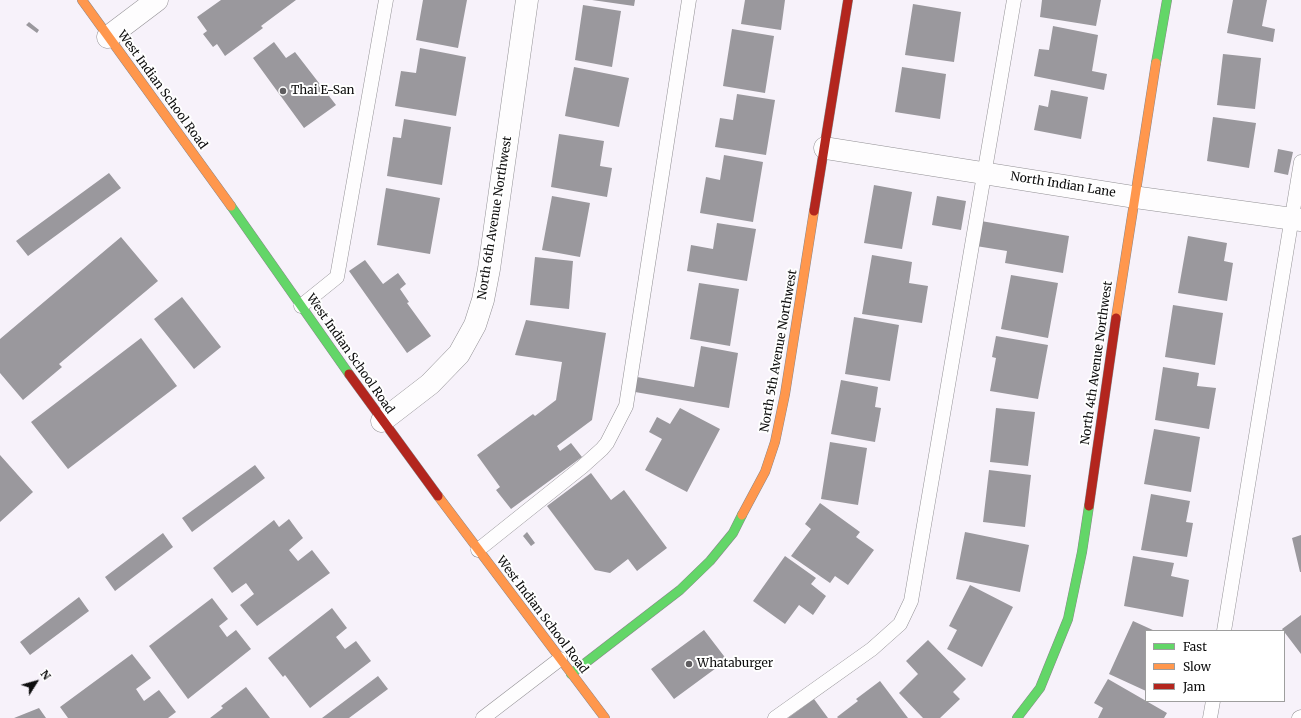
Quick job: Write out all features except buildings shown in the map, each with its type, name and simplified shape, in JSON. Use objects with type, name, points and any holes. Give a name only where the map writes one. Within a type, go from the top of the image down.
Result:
[{"type":"street","name":"West Indian School Road","points":[[82,0],[302,306],[382,421],[605,718]]},
{"type":"street","points":[[108,37],[157,0]]},
{"type":"street","name":"North 6th Avenue Northwest","points":[[382,421],[430,384],[459,354],[476,325],[489,269],[527,0]]},
{"type":"street","name":"North 5th Avenue Northwest","points":[[571,674],[680,590],[710,561],[733,533],[765,472],[775,442],[785,394],[848,0]]},
{"type":"street","name":"North 4th Avenue Northwest","points":[[1017,718],[1040,688],[1068,619],[1082,552],[1134,197],[1167,0]]},
{"type":"street","name":"North Indian Lane","points":[[825,148],[1134,197],[1297,219]]},
{"type":"lane","points":[[302,306],[337,277],[386,0]]},
{"type":"lane","points":[[478,550],[582,467],[602,449],[607,443],[626,406],[689,0]]},
{"type":"lane","points":[[776,718],[872,649],[900,624],[911,601],[1014,0]]},
{"type":"lane","points":[[1224,630],[1297,219],[1301,162]]},
{"type":"lane","points":[[483,718],[560,660]]},
{"type":"lane","points":[[1210,718],[1213,702]]},
{"type":"traffic: fast","points":[[1156,63],[1167,0]]},
{"type":"traffic: fast","points":[[231,206],[349,374]]},
{"type":"traffic: fast","points":[[1017,718],[1040,688],[1068,619],[1082,552],[1089,506]]},
{"type":"traffic: fast","points":[[571,674],[680,590],[710,561],[733,533],[742,515]]},
{"type":"traffic: slow","points":[[82,0],[231,206]]},
{"type":"traffic: slow","points":[[1116,318],[1156,63]]},
{"type":"traffic: slow","points":[[742,515],[765,472],[775,442],[785,394],[814,211]]},
{"type":"traffic: slow","points":[[438,496],[605,718]]},
{"type":"traffic: jam","points":[[814,211],[848,0]]},
{"type":"traffic: jam","points":[[1089,506],[1116,318]]},
{"type":"traffic: jam","points":[[349,374],[438,496]]},
{"type":"place","name":"Thai E-San","points":[[283,91]]},
{"type":"place","name":"Whataburger","points":[[689,664]]}]
